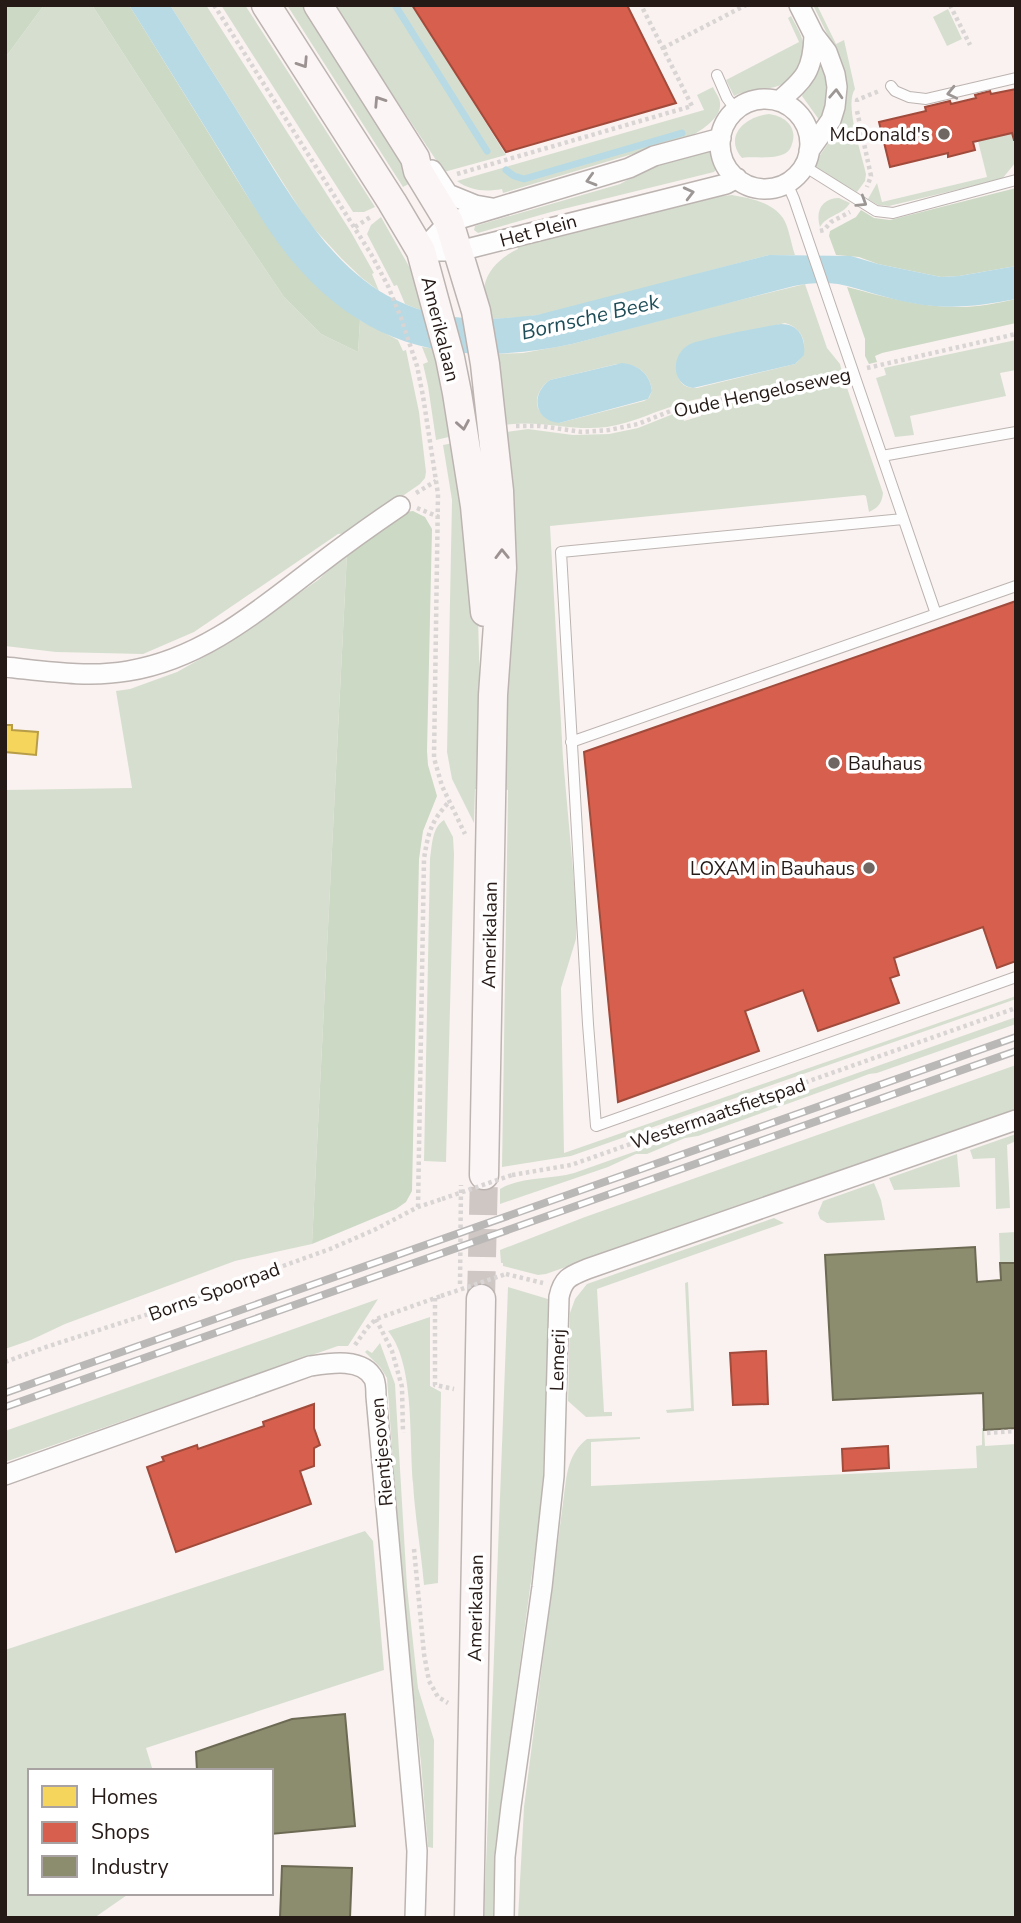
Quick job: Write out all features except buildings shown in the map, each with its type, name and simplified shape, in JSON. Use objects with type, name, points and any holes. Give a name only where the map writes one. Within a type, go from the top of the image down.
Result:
[{"type":"main road","name":"Amerikalaan","points":[[266,5],[421,251],[450,358],[475,506],[493,695]]},
{"type":"main road","name":"Amerikalaan","points":[[318,5],[415,158],[418,171],[449,222],[476,312],[485,364],[498,471],[502,568],[493,695],[484,1175]]},
{"type":"main road","name":"Amerikalaan","points":[[469,1918],[481,1298]]},
{"type":"street","points":[[799,5],[814,36],[827,52],[833,65],[837,94],[831,120],[799,174],[774,188],[759,188],[745,184],[737,178],[725,163],[721,148],[727,120],[736,110],[757,100],[779,101],[792,108],[802,119],[810,139],[807,159]]},
{"type":"street","points":[[779,101],[805,75],[814,55],[814,36]]},
{"type":"street","name":"Het Plein","points":[[421,251],[449,222],[629,168],[654,156],[721,138]]},
{"type":"street","name":"Het Plein","points":[[415,158],[431,169],[449,194],[475,205],[493,208]]},
{"type":"street","name":"Het Plein","points":[[421,251],[459,251],[726,184],[737,178]]},
{"type":"street","points":[[5,667],[99,673],[127,671],[180,658],[237,625],[400,506]]},
{"type":"street","points":[[562,1284],[572,1275],[587,1269],[1016,1120]]},
{"type":"street","name":"Lemerij","points":[[504,1918],[505,1857],[542,1587],[554,1476],[559,1297],[562,1284]]},
{"type":"street","points":[[5,1475],[310,1366],[334,1362],[352,1363]]},
{"type":"street","name":"Rientjesoven","points":[[352,1363],[368,1371],[374,1380],[376,1396],[417,1851],[415,1918]]},
{"type":"lane","points":[[717,75],[727,99],[736,110]]},
{"type":"lane","points":[[891,86],[895,91],[909,97],[926,99],[1016,78]]},
{"type":"lane","points":[[807,159],[876,211],[893,213],[1012,181],[1016,173]]},
{"type":"lane","points":[[787,183],[936,614]]},
{"type":"lane","points":[[883,456],[1016,432]]},
{"type":"lane","points":[[903,519],[561,552],[596,1126],[1016,977]]},
{"type":"lane","points":[[571,741],[1016,586]]},
{"type":"path","points":[[214,5],[355,226],[388,286],[412,350],[423,396],[438,494],[434,758],[449,802],[432,823],[424,859],[418,1207]]},
{"type":"path","points":[[512,158],[692,106],[641,5]]},
{"type":"path","points":[[663,48],[746,5]]},
{"type":"path","points":[[950,5],[971,45]]},
{"type":"path","points":[[806,236],[824,230],[829,223],[848,214],[870,181],[857,100],[891,86]]},
{"type":"path","name":"Oude Hengeloseweg","points":[[507,428],[528,426],[603,431],[638,424],[688,404],[741,397],[1016,334]]},
{"type":"path","name":"Westermaatsfietspad","points":[[418,1207],[512,1175],[571,1165],[1016,1008]]},
{"type":"path","name":"Borns Spoorpad","points":[[5,1362],[330,1249],[418,1207]]},
{"type":"path","points":[[352,1363],[356,1344],[376,1319],[506,1274],[542,1283],[562,1284]]},
{"type":"path","points":[[438,1297],[435,1385],[458,1390]]},
{"type":"path","points":[[376,1319],[392,1351],[402,1387],[403,1434]]},
{"type":"path","points":[[987,1433],[1016,1431]]},
{"type":"path","points":[[413,1547],[429,1681],[438,1697],[451,1706]]},
{"type":"green space","points":[[5,5],[44,5],[5,58]]},
{"type":"green space","points":[[44,5],[92,5],[284,297],[321,334],[358,352],[360,320],[398,340],[403,351],[406,350],[419,412],[426,472],[420,484],[349,533],[338,534],[194,632],[143,654],[56,652],[5,646],[5,58]]},
{"type":"green space","points":[[92,5],[129,5],[278,241],[315,284],[360,320],[358,352],[321,334],[284,297]]},
{"type":"green space","points":[[170,5],[206,5],[351,232],[374,273],[372,274],[379,291],[342,259],[308,222]]},
{"type":"green space","points":[[221,5],[245,5],[375,207],[364,212],[353,212]]},
{"type":"green space","points":[[287,5],[303,5],[414,181],[403,187]]},
{"type":"green space","points":[[333,5],[412,5],[506,155],[444,172]]},
{"type":"green space","points":[[813,5],[817,5],[836,44],[844,40],[855,89],[852,96],[853,117],[866,174],[865,181],[857,192],[816,168],[814,164],[838,129],[845,105],[833,46]]},
{"type":"green space","points":[[948,9],[962,39],[947,46],[933,17]]},
{"type":"green space","points":[[791,16],[801,35],[804,48],[802,62],[794,75],[784,84],[734,96],[726,80],[799,42],[788,18]]},
{"type":"green space","points":[[820,66],[824,66],[828,94],[820,121],[802,96]]},
{"type":"green space","points":[[713,87],[720,101],[718,114],[689,137],[503,193],[502,189],[478,190],[457,181],[704,110],[697,95]]},
{"type":"green space","points":[[769,114],[785,120],[792,128],[790,149],[776,156],[742,158],[735,142],[740,128],[752,119]]},
{"type":"green space","points":[[1012,132],[1016,140],[1016,162],[1002,179],[889,206],[878,205],[868,199],[877,183],[882,202],[987,177],[978,141]]},
{"type":"green space","points":[[709,150],[716,169],[714,172],[478,233],[474,230],[475,226],[620,184],[666,159]]},
{"type":"green space","points":[[1016,188],[1016,266],[941,277],[878,264],[859,257],[836,255],[829,236],[830,231],[856,217],[861,210],[874,218],[890,220]]},
{"type":"green space","points":[[732,195],[773,208],[787,226],[795,255],[769,255],[551,313],[490,319],[484,297],[486,281],[493,268],[504,257],[518,249],[517,246],[714,197]]},
{"type":"green space","points":[[839,198],[850,203],[820,227],[818,216],[821,206],[828,200]]},
{"type":"green space","points":[[381,217],[419,284],[421,291],[417,293],[423,311],[405,304],[367,234],[371,225]]},
{"type":"green space","points":[[805,284],[827,348],[840,364],[842,372],[758,390],[692,400],[627,423],[607,427],[580,428],[527,423],[500,426],[496,354],[523,353],[572,344]],"holes":[[[785,323],[797,330],[804,340],[803,353],[795,364],[697,388],[689,387],[679,379],[677,366],[687,346]],[[617,364],[630,365],[645,373],[651,384],[649,398],[559,423],[539,410],[539,393],[550,380]]]},
{"type":"green space","points":[[847,287],[904,301],[946,307],[975,306],[1016,299],[1016,323],[882,353],[875,356],[877,362],[869,364],[865,356],[865,339]]},
{"type":"green space","points":[[1016,340],[1016,370],[1000,373],[1006,396],[910,416],[914,435],[895,437],[876,378],[886,375],[884,368]]},
{"type":"green space","points":[[422,347],[436,349],[457,435],[436,440],[423,364],[428,362]]},
{"type":"green space","points":[[844,379],[883,493],[881,502],[869,512],[864,495],[550,526],[563,758],[577,915],[576,939],[561,988],[564,1153],[1016,996],[1016,999],[571,1156],[502,1167],[508,790],[505,789],[500,433],[528,429],[573,435],[609,434],[638,428],[678,412],[682,414],[684,421],[701,416],[704,406],[764,396],[813,382]]},
{"type":"green space","points":[[458,442],[478,615],[480,695],[478,789],[475,789],[474,823],[452,779],[447,752],[452,500],[443,445]]},
{"type":"green space","points":[[413,511],[425,517],[432,529],[427,751],[437,796],[423,831],[419,859],[412,1191],[406,1202],[396,1209],[312,1244],[347,553],[405,512]]},
{"type":"green space","points":[[347,553],[312,1244],[235,1261],[5,1349],[5,790],[132,788],[116,691],[130,689],[177,672],[227,644],[318,580]]},
{"type":"green space","points":[[444,820],[453,837],[454,854],[446,1162],[424,1161],[430,859],[435,832]]},
{"type":"green space","points":[[1016,1017],[1016,1024],[698,1136],[685,1138],[647,1154],[636,1154],[608,1167],[500,1204],[500,1189],[509,1185],[574,1173]]},
{"type":"green space","points":[[1016,1065],[1016,1109],[546,1274],[538,1275],[503,1266],[501,1263],[500,1250],[585,1217]]},
{"type":"green space","points":[[1016,1134],[1016,1141],[1007,1145],[1010,1208],[996,1209],[995,1158],[973,1159],[970,1150]]},
{"type":"green space","points":[[957,1154],[960,1187],[894,1190],[889,1178]]},
{"type":"green space","points":[[874,1183],[885,1220],[827,1223],[820,1219],[818,1213],[823,1201]]},
{"type":"green space","points":[[774,1218],[784,1223],[597,1289],[604,1412],[612,1412],[612,1416],[586,1417],[568,1401],[570,1313],[575,1299],[587,1284]]},
{"type":"green space","points":[[1016,1232],[1016,1263],[1000,1263],[999,1233]]},
{"type":"green space","points":[[688,1282],[694,1411],[667,1413],[666,1410],[691,1408],[685,1283]]},
{"type":"green space","points":[[508,1287],[548,1299],[547,1389],[542,1499],[495,1849],[493,1918],[484,1918]]},
{"type":"green space","points":[[378,1299],[348,1346],[338,1346],[5,1462],[5,1431]]},
{"type":"green space","points":[[430,1317],[430,1386],[441,1392],[438,1583],[424,1585],[414,1496],[407,1382],[397,1345],[388,1331]]},
{"type":"green space","points":[[380,1343],[395,1384],[407,1587],[418,1688],[434,1740],[433,1848],[428,1847],[402,1588],[387,1378],[365,1352],[367,1350],[372,1353]]},
{"type":"green space","points":[[982,1428],[985,1446],[1016,1444],[1016,1918],[518,1918],[524,1807],[565,1487],[570,1464],[581,1445],[587,1439],[640,1437],[591,1442],[591,1486],[977,1468],[976,1446],[982,1445]]},
{"type":"green space","points":[[365,1531],[373,1541],[384,1670],[146,1748],[152,1769],[28,1769],[28,1895],[127,1895],[94,1918],[5,1918],[5,1650]]},
{"type":"water","name":"Bornsche Beek","points":[[129,5],[170,5],[297,206],[314,228],[351,270],[396,300],[413,307],[465,318],[537,315],[769,255],[851,256],[941,277],[1016,266],[1016,299],[951,307],[903,301],[838,284],[810,284],[572,344],[530,351],[490,354],[452,352],[416,345],[382,332],[350,314],[319,289],[289,257],[256,209]]},
{"type":"water","points":[[781,324],[797,329],[804,343],[804,355],[795,364],[693,388],[680,381],[677,361],[679,354],[690,344]]},
{"type":"water","points":[[622,363],[638,368],[646,375],[652,391],[648,399],[559,423],[550,421],[540,412],[540,392],[550,380]]},
{"type":"waterway","points":[[395,5],[487,151]]},
{"type":"waterway","points":[[506,170],[524,179],[682,133]]},
{"type":"tunnel","points":[[481,1299],[484,1175]]},
{"type":"railway","points":[[5,1393],[1016,1037]]},
{"type":"railway","points":[[5,1407],[1016,1051]]},
{"type":"place","name":"McDonald's","points":[[944,134]]},
{"type":"place","name":"Bauhaus","points":[[834,763]]},
{"type":"place","name":"LOXAM in Bauhaus","points":[[869,868]]}]
